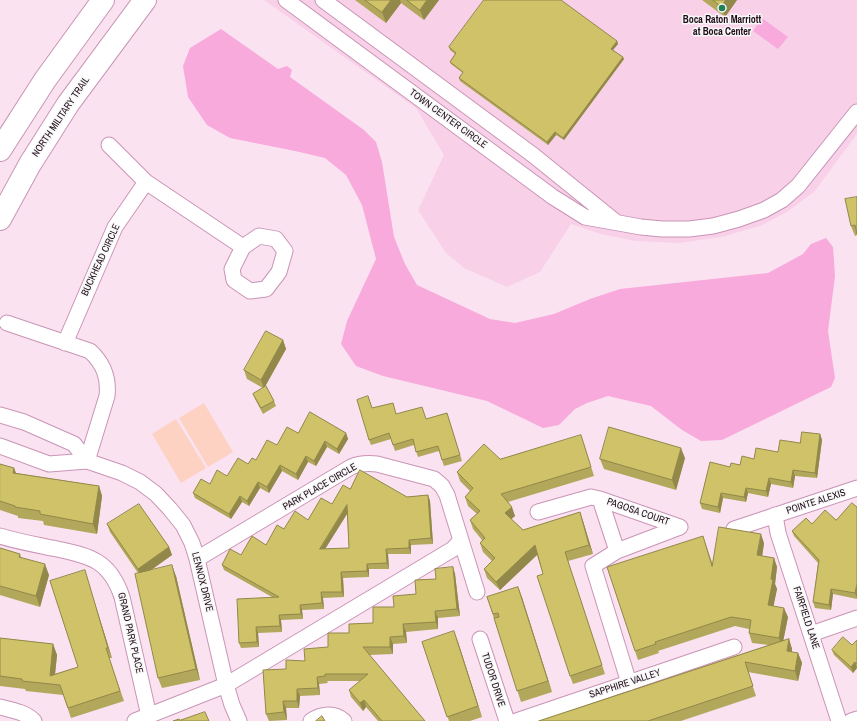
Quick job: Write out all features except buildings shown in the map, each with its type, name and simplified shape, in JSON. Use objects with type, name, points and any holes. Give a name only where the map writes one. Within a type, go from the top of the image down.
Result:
[{"type":"main road","points":[[0,150],[45,80],[103,0]]},
{"type":"main road","name":"NORTH MILITARY TRAIL","points":[[0,219],[30,164],[68,104],[145,0]]},
{"type":"street","name":"TOWN CENTER CIRCLE","points":[[286,0],[553,197],[585,217],[662,229],[689,229],[713,226],[764,210],[782,200],[798,186],[857,112]]},
{"type":"street","name":"TOWN CENTER CIRCLE","points":[[323,0],[532,155],[617,223]]},
{"type":"street","points":[[109,145],[146,182],[243,247]]},
{"type":"street","name":"BUCKHEAD CIRCLE","points":[[65,343],[114,227],[146,182]]},
{"type":"street","points":[[8,323],[90,352],[98,358],[103,366],[107,376],[107,396],[86,461]]},
{"type":"street","points":[[0,415],[24,422],[74,444],[86,461]]},
{"type":"street","name":"LENNOX DRIVE","points":[[0,446],[49,464],[86,461],[122,473],[140,482],[156,494],[170,509],[183,525],[192,543],[226,685],[239,721]]},
{"type":"street","name":"PARK PLACE CIRCLE","points":[[197,559],[351,467],[358,464],[377,464],[434,479],[442,486],[447,495],[477,592]]},
{"type":"street","name":"POINTE ALEXIS","points":[[734,529],[857,488]]},
{"type":"street","name":"PAGOSA COURT","points":[[538,512],[591,497],[680,527],[617,551],[593,566],[629,683]]},
{"type":"street","name":"PAGOSA COURT","points":[[600,499],[617,551]]},
{"type":"street","name":"FAIRFIELD LANE","points":[[774,515],[778,533],[839,721]]},
{"type":"street","name":"GRAND PARK PLACE","points":[[0,536],[12,540],[82,554],[96,561],[108,571],[119,587],[122,597],[142,719],[226,685]]},
{"type":"street","points":[[226,685],[453,549],[461,540]]},
{"type":"street","points":[[811,634],[857,618]]},
{"type":"street","name":"TUDOR DRIVE","points":[[480,638],[507,721]]},
{"type":"street","name":"SAPPHIRE VALLEY","points":[[516,721],[734,647]]},
{"type":"street","points":[[0,707],[24,714],[34,721]]},
{"type":"street","points":[[311,721],[323,715],[333,715],[344,721]]},
{"type":"street","points":[[851,721],[857,719]]},
{"type":"shaded area","points":[[264,0],[857,0],[857,134],[814,192],[787,212],[760,226],[721,237],[679,243],[635,241],[601,234],[571,224],[540,272],[507,287],[464,268],[446,253],[418,210],[444,155],[416,108]]},
{"type":"shaded area","points":[[762,18],[788,37],[778,49],[753,31]]},
{"type":"shaded area","points":[[221,29],[278,69],[287,66],[292,70],[290,77],[364,130],[376,142],[382,162],[394,237],[405,264],[417,285],[490,319],[515,323],[554,314],[590,299],[620,289],[768,273],[803,254],[811,244],[826,238],[833,247],[835,276],[828,331],[835,378],[831,387],[722,440],[701,441],[682,430],[651,406],[608,396],[575,409],[559,425],[543,428],[487,401],[383,376],[356,366],[341,344],[347,321],[376,259],[362,205],[346,175],[325,158],[230,138],[207,125],[188,97],[183,66],[190,48]]},
{"type":"shaded area","points":[[204,403],[233,452],[208,467],[179,418]]},
{"type":"shaded area","points":[[176,419],[206,468],[181,483],[152,434]]},
{"type":"place","name":"Boca Raton Marriott at Boca Center","points":[[722,8]]}]
